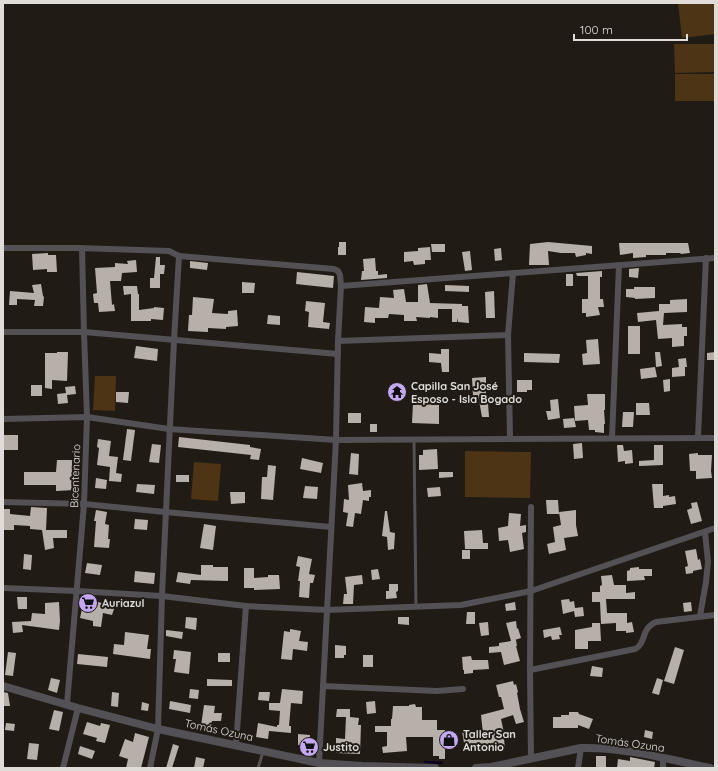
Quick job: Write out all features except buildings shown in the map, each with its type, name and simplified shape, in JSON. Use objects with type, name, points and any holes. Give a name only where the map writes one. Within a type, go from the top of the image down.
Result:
[{"type":"street","points":[[3,248],[82,248],[169,251],[179,256],[334,269],[338,271],[341,286],[338,341],[336,440],[319,763]]},
{"type":"street","name":"Bicentenario","points":[[67,704],[84,504],[87,416],[82,248]]},
{"type":"street","points":[[150,768],[158,728],[162,596],[179,256]]},
{"type":"street","points":[[698,437],[706,258]]},
{"type":"street","points":[[341,286],[715,258]]},
{"type":"street","points":[[612,438],[619,265]]},
{"type":"street","points":[[510,438],[508,334],[513,273]]},
{"type":"street","points":[[3,332],[84,332],[338,354]]},
{"type":"street","points":[[338,341],[508,334]]},
{"type":"street","points":[[3,419],[87,416],[170,429],[336,440],[715,438]]},
{"type":"street","points":[[3,502],[84,504],[331,527]]},
{"type":"street","points":[[531,507],[531,759]]},
{"type":"street","points":[[3,588],[162,596],[246,606],[327,610],[460,605],[531,591],[715,528]]},
{"type":"street","points":[[700,616],[708,562],[705,532]]},
{"type":"street","points":[[236,745],[246,606]]},
{"type":"street","points":[[530,670],[635,649],[640,646],[647,628],[656,622],[715,614]]},
{"type":"street","name":"Tomás Ozuna","points":[[3,686],[78,708],[158,728],[319,763],[435,768]]},
{"type":"street","points":[[323,686],[437,691],[463,689]]},
{"type":"street","points":[[64,768],[78,708]]},
{"type":"street","points":[[578,768],[581,748]]},
{"type":"street","name":"Tomás Ozuna","points":[[476,768],[491,767],[581,748],[612,750],[663,758],[710,768]]},
{"type":"street","points":[[663,758],[663,768]]},
{"type":"lane","points":[[414,440],[416,607]]},
{"type":"lane","points":[[258,768],[263,751]]},
{"type":"shaded area","points":[[678,3],[715,3],[715,34],[682,38]]},
{"type":"shaded area","points":[[674,44],[715,44],[715,72],[675,73]]},
{"type":"shaded area","points":[[675,74],[715,74],[715,101],[675,101]]},
{"type":"shaded area","points":[[95,376],[116,376],[115,411],[93,410]]},
{"type":"shaded area","points":[[465,451],[531,452],[530,498],[465,497]]},
{"type":"shaded area","points":[[194,462],[221,464],[218,501],[191,499]]},
{"type":"waterway","points":[[425,762],[442,763]]},
{"type":"place","name":"Capilla San José Esposo - Isla Bogado","points":[[397,392]]},
{"type":"place","name":"Auriazul","points":[[88,603]]},
{"type":"place","name":"Taller San Antonio","points":[[449,740]]},
{"type":"place","name":"Justito","points":[[309,747]]}]
